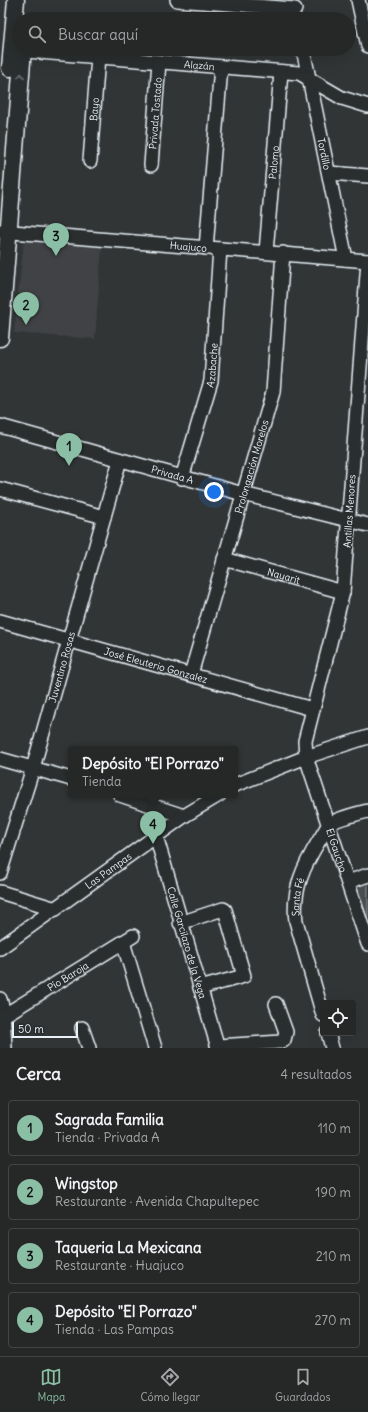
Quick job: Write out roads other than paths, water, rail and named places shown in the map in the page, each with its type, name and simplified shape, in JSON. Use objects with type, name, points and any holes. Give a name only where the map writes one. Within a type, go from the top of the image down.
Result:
[{"type":"main road","points":[[16,0],[17,12]]},
{"type":"main road","points":[[27,12],[28,0]]},
{"type":"main road","points":[[0,201],[18,56]]},
{"type":"main road","points":[[0,338],[4,231],[19,56]]},
{"type":"street","points":[[177,0],[294,9]]},
{"type":"street","points":[[358,0],[368,46]]},
{"type":"street","name":"Alazán","points":[[87,56],[299,73],[310,78],[342,98],[368,106]]},
{"type":"street","name":"Tordillo","points":[[305,56],[346,259]]},
{"type":"street","name":"Bayo","points":[[90,161],[98,57]]},
{"type":"street","name":"Privada Tostado","points":[[151,165],[159,62]]},
{"type":"street","points":[[206,248],[221,67]]},
{"type":"street","name":"Palomo","points":[[266,252],[281,72]]},
{"type":"street","points":[[329,173],[368,176]]},
{"type":"street","name":"Huajuco","points":[[4,231],[368,261]]},
{"type":"street","name":"Azabache","points":[[182,478],[211,381],[220,249]]},
{"type":"street","name":"Prolongación Morelos","points":[[190,674],[273,392],[283,254]]},
{"type":"street","name":"Antillas Menores","points":[[306,756],[305,741],[312,709],[343,592],[368,261]]},
{"type":"street","name":"Privada A","points":[[0,426],[182,478],[368,526]]},
{"type":"street","name":"Juventino Rosas","points":[[0,873],[33,768],[120,460]]},
{"type":"street","points":[[0,489],[104,517]]},
{"type":"street","name":"Nayarit","points":[[224,559],[343,592]]},
{"type":"street","name":"José Eleuterio Gonzalez","points":[[0,621],[312,709]]},
{"type":"street","points":[[238,784],[306,756],[368,736]]},
{"type":"street","name":"El Gaucho","points":[[306,756],[330,824],[368,944]]},
{"type":"street","points":[[0,759],[68,778]]},
{"type":"street","points":[[129,798],[184,816]]},
{"type":"street","name":"Las Pampas","points":[[0,948],[184,816],[214,798]]},
{"type":"street","points":[[330,824],[368,811]]},
{"type":"street","name":"Santa Fé","points":[[320,1005],[296,921],[294,908],[301,874],[310,855],[330,824]]},
{"type":"street","name":"Calle Garcilazo de la Vega","points":[[156,836],[180,923],[218,1047]]},
{"type":"street","points":[[348,882],[368,876]]},
{"type":"street","points":[[0,892],[56,909]]},
{"type":"street","points":[[180,923],[222,909],[225,910],[244,976],[200,988]]},
{"type":"street","name":"Pío Baroja","points":[[4,1016],[128,939],[155,1048]]},
{"type":"street","points":[[0,999],[4,1016],[4,1048]]},
{"type":"street","points":[[218,1047],[281,1042],[284,1040],[286,1032],[276,1004]]},
{"type":"street","points":[[82,1028],[87,1047]]},
{"type":"street","points":[[329,1036],[332,1048]]},
{"type":"place","name":"Taqueria La Mexicana","points":[[56,256]]},
{"type":"place","name":"Wingstop","points":[[26,325]]},
{"type":"place","name":"Sagrada Familia","points":[[69,466]]},
{"type":"place","name":"Depósito \"El Porrazo\"","points":[[153,844]]}]
